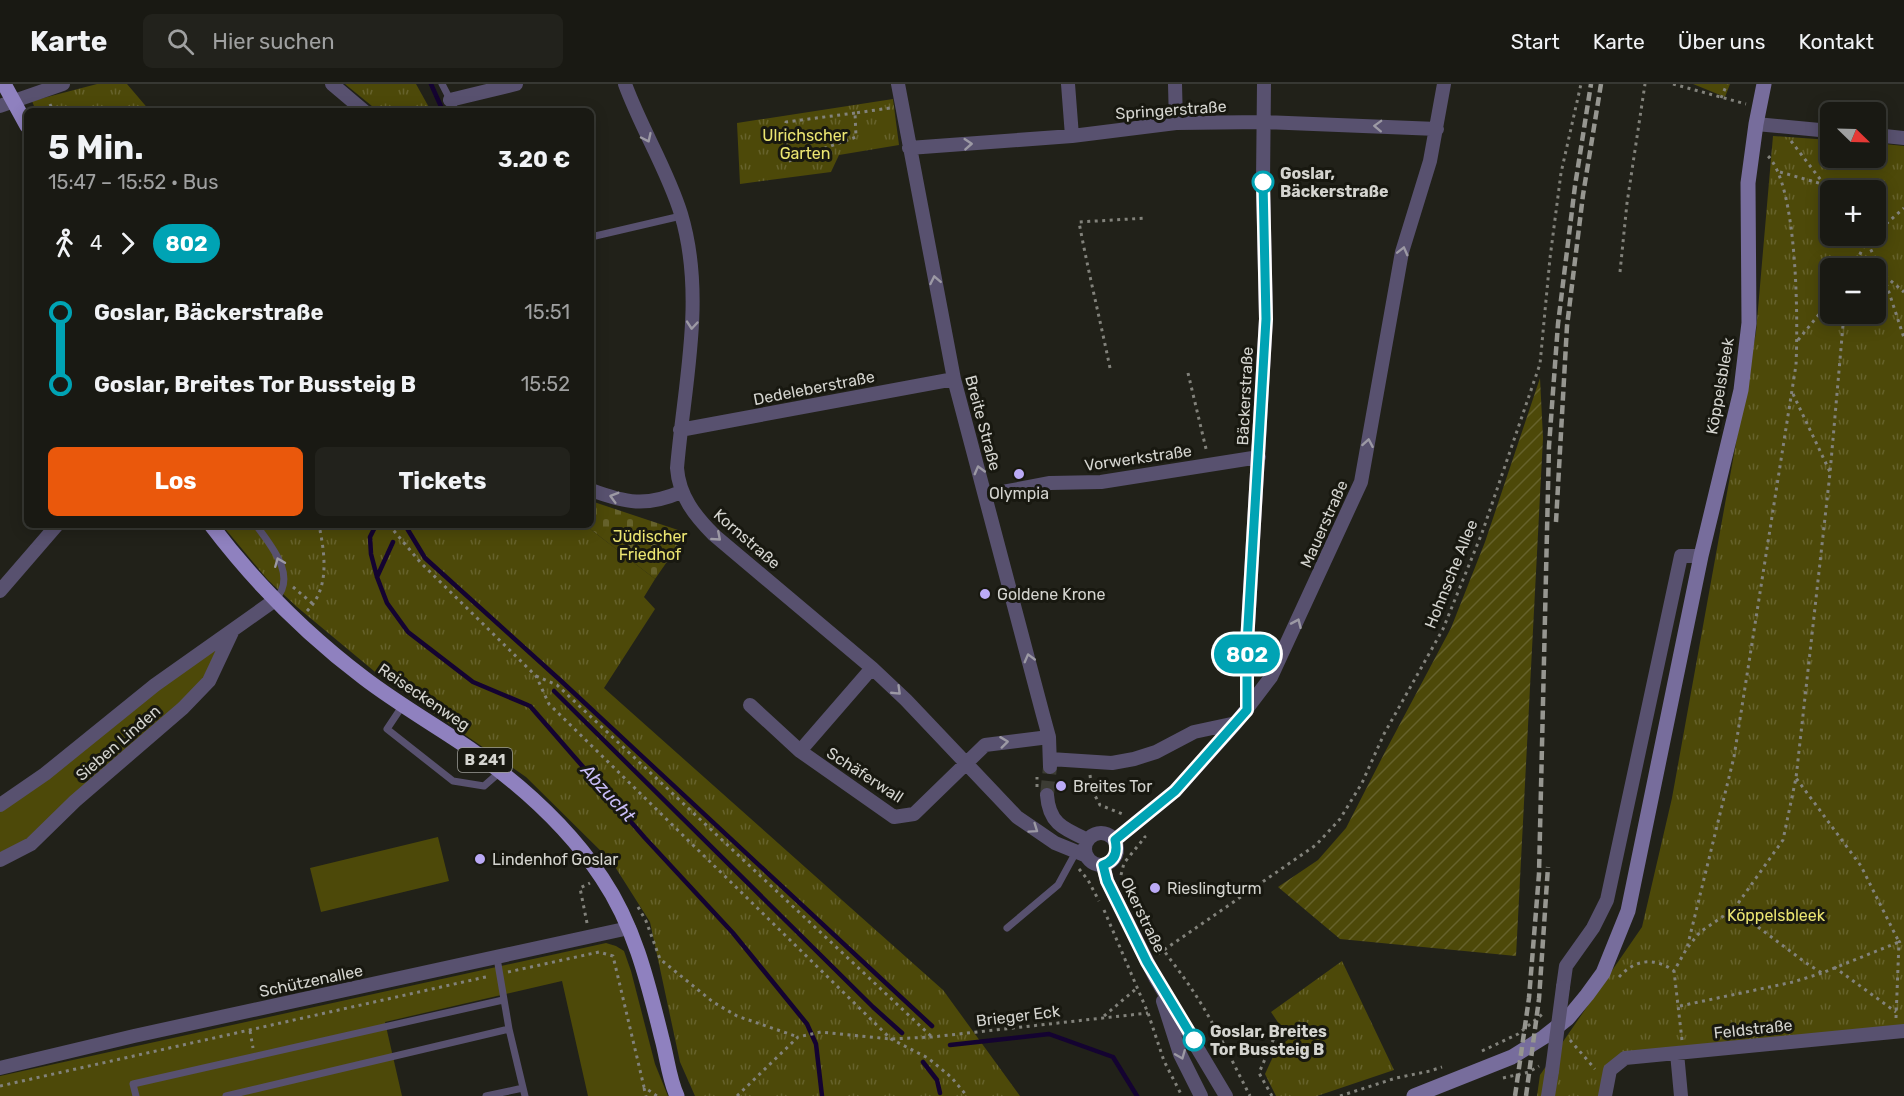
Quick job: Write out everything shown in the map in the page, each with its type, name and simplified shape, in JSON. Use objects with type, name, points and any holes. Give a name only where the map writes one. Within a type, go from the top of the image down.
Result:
[{"type":"main road","points":[[4,84],[24,120]]},
{"type":"main road","name":"Reiseckenweg","points":[[214,528],[275,600],[297,621],[349,666],[500,771],[567,834],[616,899],[629,928],[643,966],[677,1096]]},
{"type":"main road","name":"Reiseckenweg","points":[[670,1071],[688,1096]]},
{"type":"street","points":[[15,100],[63,84]]},
{"type":"street","points":[[332,84],[360,108]]},
{"type":"street","points":[[453,106],[516,84]]},
{"type":"street","name":"Kornstraße","points":[[625,84],[681,216],[693,274],[693,308],[677,468],[681,492],[700,521],[714,535],[872,668],[1017,817],[1079,857]]},
{"type":"street","name":"Breite Straße","points":[[898,84],[954,379],[1048,737],[1050,763],[1089,761]]},
{"type":"street","points":[[1068,84],[1072,136]]},
{"type":"street","points":[[1175,84],[1176,123]]},
{"type":"street","name":"Bäckerstraße","points":[[1247,710],[1247,643],[1266,319],[1263,181],[1264,84]]},
{"type":"street","name":"Mauerstraße","points":[[1115,840],[1175,791],[1247,710],[1271,676],[1361,482],[1402,252],[1430,161],[1444,84]]},
{"type":"street","points":[[1764,84],[1756,124],[1820,130]]},
{"type":"street","name":"Springerstraße","points":[[909,148],[1072,136],[1176,123],[1264,122],[1437,129]]},
{"type":"street","name":"Köppelsbleek","points":[[1748,183],[1756,124]]},
{"type":"street","name":"Köppelsbleek","points":[[1414,1096],[1512,1057],[1544,1037],[1568,1018],[1603,973],[1628,912],[1701,556],[1741,390],[1749,322],[1746,155],[1756,124]]},
{"type":"street","points":[[1886,136],[1904,138]]},
{"type":"street","name":"Dedeleberstraße","points":[[680,430],[954,379]]},
{"type":"street","name":"Vorwerkstraße","points":[[986,495],[1050,483],[1101,482],[1259,457]]},
{"type":"street","points":[[594,491],[625,500],[646,503],[681,492]]},
{"type":"street","points":[[0,591],[54,528]]},
{"type":"street","points":[[1548,1096],[1566,966],[1593,928],[1609,892],[1681,556],[1701,556]]},
{"type":"street","name":"Sieben Linden","points":[[0,805],[45,774],[155,685],[275,600]]},
{"type":"street","name":"Sieben Linden","points":[[0,860],[31,844],[75,801],[183,708],[209,681],[233,629]]},
{"type":"street","name":"Schäferwall","points":[[800,751],[872,668]]},
{"type":"street","name":"Schäferwall","points":[[750,705],[800,751],[894,817],[914,814],[985,745],[1048,737]]},
{"type":"street","points":[[1089,761],[1112,763],[1134,759],[1156,752],[1194,732],[1236,723]]},
{"type":"street","points":[[1047,795],[1050,814],[1066,830],[1088,840]]},
{"type":"street","points":[[1102,832],[1108,835],[1115,840],[1115,856],[1109,863],[1103,865],[1079,857],[1088,840],[1094,834],[1102,832]]},
{"type":"street","name":"Okerstraße","points":[[1103,865],[1107,881],[1156,979],[1226,1096]]},
{"type":"street","name":"Schützenallee","points":[[0,1068],[179,1026],[629,928]]},
{"type":"street","name":"Okerstraße","points":[[1156,979],[1180,1054],[1201,1096]]},
{"type":"street","name":"Feldstraße","points":[[1608,1076],[1625,1058],[1904,1031]]},
{"type":"street","points":[[1677,1053],[1681,1096]]},
{"type":"street","points":[[1605,1096],[1608,1076]]},
{"type":"lane","points":[[442,84],[453,106]]},
{"type":"lane","points":[[594,236],[681,216]]},
{"type":"lane","points":[[258,528],[278,556],[285,580],[283,592],[275,600]]},
{"type":"lane","points":[[1247,643],[1282,655]]},
{"type":"lane","points":[[403,705],[387,729],[453,781],[484,786],[500,771]]},
{"type":"lane","points":[[1007,928],[1058,885],[1079,857]]},
{"type":"lane","points":[[497,958],[503,1000],[525,1096]]},
{"type":"lane","points":[[136,1096],[133,1084],[503,1000]]},
{"type":"lane","points":[[226,1096],[509,1029]]},
{"type":"lane","points":[[260,1088],[262,1096]]},
{"type":"lane","points":[[486,1096],[523,1088]]},
{"type":"path","name":"Hohnsche Allee","points":[[1147,962],[1316,845],[1340,819],[1362,783],[1384,734],[1443,630],[1482,533],[1540,364],[1561,173],[1581,84]]},
{"type":"path","points":[[1620,272],[1627,203],[1645,84]]},
{"type":"path","points":[[1673,84],[1758,108]]},
{"type":"path","points":[[1721,98],[1727,84]]},
{"type":"path","points":[[855,113],[856,137],[786,162],[786,122],[855,113],[894,108],[902,105]]},
{"type":"path","points":[[1780,126],[1821,180]]},
{"type":"path","points":[[1687,948],[1734,757],[1793,392],[1797,342],[1794,246],[1779,172],[1768,155],[1753,154]]},
{"type":"path","points":[[1779,172],[1820,183]]},
{"type":"path","points":[[1886,224],[1904,208]]},
{"type":"path","points":[[1110,368],[1079,222],[1147,218]]},
{"type":"path","points":[[1886,277],[1904,292]]},
{"type":"path","points":[[1886,283],[1904,338]]},
{"type":"path","points":[[1797,342],[1820,313]]},
{"type":"path","points":[[1677,1053],[1682,1039],[1680,1006],[1674,971],[1687,948],[1700,932],[1734,909],[1783,840],[1796,778],[1830,473],[1843,324]]},
{"type":"path","points":[[1188,373],[1210,465]]},
{"type":"path","points":[[1793,392],[1830,473]]},
{"type":"path","points":[[297,621],[314,604],[324,577],[325,552],[321,528]]},
{"type":"path","points":[[391,528],[420,562],[536,675],[556,684],[932,1037]]},
{"type":"path","points":[[285,580],[314,604]]},
{"type":"path","points":[[536,675],[549,704],[891,1039],[928,1058],[951,1077],[967,1096]]},
{"type":"path","points":[[1089,761],[1092,790],[1100,806],[1126,816],[1145,837],[1124,863],[1120,877]]},
{"type":"path","points":[[1796,778],[1861,866],[1899,942],[1897,1012],[1834,967]]},
{"type":"path","points":[[1079,857],[1088,880],[1104,909],[1148,1013],[1164,1061],[1182,1096]]},
{"type":"path","points":[[582,939],[578,926],[587,923],[579,888],[601,877]]},
{"type":"path","points":[[635,903],[646,921],[660,959],[712,1002],[737,1016],[798,1037],[821,1032],[891,1039]]},
{"type":"path","points":[[1734,909],[1822,973]]},
{"type":"path","points":[[1145,922],[1215,1029],[1250,1096]]},
{"type":"path","points":[[1680,1006],[1793,982],[1822,973],[1904,939]]},
{"type":"path","points":[[0,1086],[599,952],[613,956],[646,1096]]},
{"type":"path","points":[[1102,1018],[1137,988]]},
{"type":"path","points":[[1477,1053],[1518,1034],[1551,1006]]},
{"type":"path","name":"Brieger Eck","points":[[891,1039],[932,1037],[1148,1013]]},
{"type":"path","points":[[1272,1096],[1259,1073],[1274,1038],[1283,1032]]},
{"type":"path","points":[[737,1096],[798,1037]]},
{"type":"path","points":[[1569,1039],[1608,1076]]},
{"type":"path","points":[[1340,1096],[1449,1064]]},
{"type":"path","points":[[644,1087],[657,1096]]},
{"type":"green space","points":[[97,84],[127,84],[147,108],[35,108],[32,101]]},
{"type":"green space","points":[[345,84],[416,84],[429,108],[374,108]]},
{"type":"green space","points":[[1693,84],[1730,84],[1725,97]]},
{"type":"green space","name":"Ulrichscher Garten","points":[[893,99],[899,145],[839,155],[831,172],[740,184],[737,123]]},
{"type":"green space","name":"Köppelsbleek","points":[[1773,136],[1820,139],[1820,168],[1886,168],[1886,144],[1904,146],[1904,1027],[1625,1058],[1610,1071],[1605,1096],[1537,1096],[1540,1075],[1642,927],[1672,798],[1756,332]]},
{"type":"green space","points":[[1540,378],[1543,438],[1516,956],[1340,939],[1278,887],[1318,860],[1346,828],[1451,628],[1485,542]]},
{"type":"green space","name":"Jüdischer Friedhof","points":[[594,502],[687,533],[655,579],[589,528],[594,528]]},
{"type":"green space","points":[[225,528],[589,528],[655,579],[644,597],[655,609],[604,688],[943,990],[1020,1096],[695,1096],[680,1062],[650,922],[612,862],[526,777],[380,676],[268,580]]},
{"type":"green space","points":[[233,629],[209,681],[75,801],[0,860],[0,805]]},
{"type":"green space","points":[[438,837],[449,881],[321,912],[310,868]]},
{"type":"green space","points":[[606,943],[624,951],[655,1064],[668,1096],[588,1096],[562,981],[385,1022],[402,1096],[0,1096],[0,1076]]},
{"type":"green space","points":[[1342,961],[1394,1070],[1317,1096],[1276,1096],[1265,1074],[1277,1048],[1289,1039],[1271,1012]]},
{"type":"waterway","name":"Abzucht","points":[[431,84],[442,108]]},
{"type":"waterway","name":"Abzucht","points":[[374,528],[370,537],[371,554],[377,577],[387,603],[408,632],[473,682],[530,706],[645,838],[733,933],[807,1024],[816,1044],[822,1096]]},
{"type":"waterway","points":[[407,528],[425,558],[560,680],[932,1026]]},
{"type":"waterway","points":[[377,577],[393,542]]},
{"type":"waterway","points":[[554,691],[902,1033]]},
{"type":"waterway","points":[[950,1045],[1049,1034],[1113,1057],[1137,1096]]},
{"type":"waterway","points":[[923,1062],[937,1080],[940,1093]]},
{"type":"tunnel","points":[[1047,795],[1050,767]]},
{"type":"railway","points":[[1515,1096],[1529,998],[1539,874],[1549,446],[1558,324],[1575,186],[1591,84]]},
{"type":"railway","points":[[1556,522],[1567,326],[1583,195],[1601,84]]},
{"type":"railway","points":[[1526,1096],[1539,999],[1548,867]]},
{"type":"bus line","name":"802","points":[[1194,1040],[1147,962],[1107,881],[1103,865],[1109,863],[1115,856],[1115,840],[1175,791],[1247,710],[1247,643],[1266,319],[1263,182]]},
{"type":"place","name":"Goslar, Bäckerstraße","points":[[1263,182]]},
{"type":"place","name":"Olympia","points":[[1019,474]]},
{"type":"place","name":"Goldene Krone","points":[[985,594]]},
{"type":"place","name":"Breites Tor","points":[[1061,786]]},
{"type":"place","name":"Lindenhof Goslar","points":[[480,859]]},
{"type":"place","name":"Rieslingturm","points":[[1155,888]]},
{"type":"place","name":"Goslar, Breites Tor Bussteig B","points":[[1194,1040]]}]
